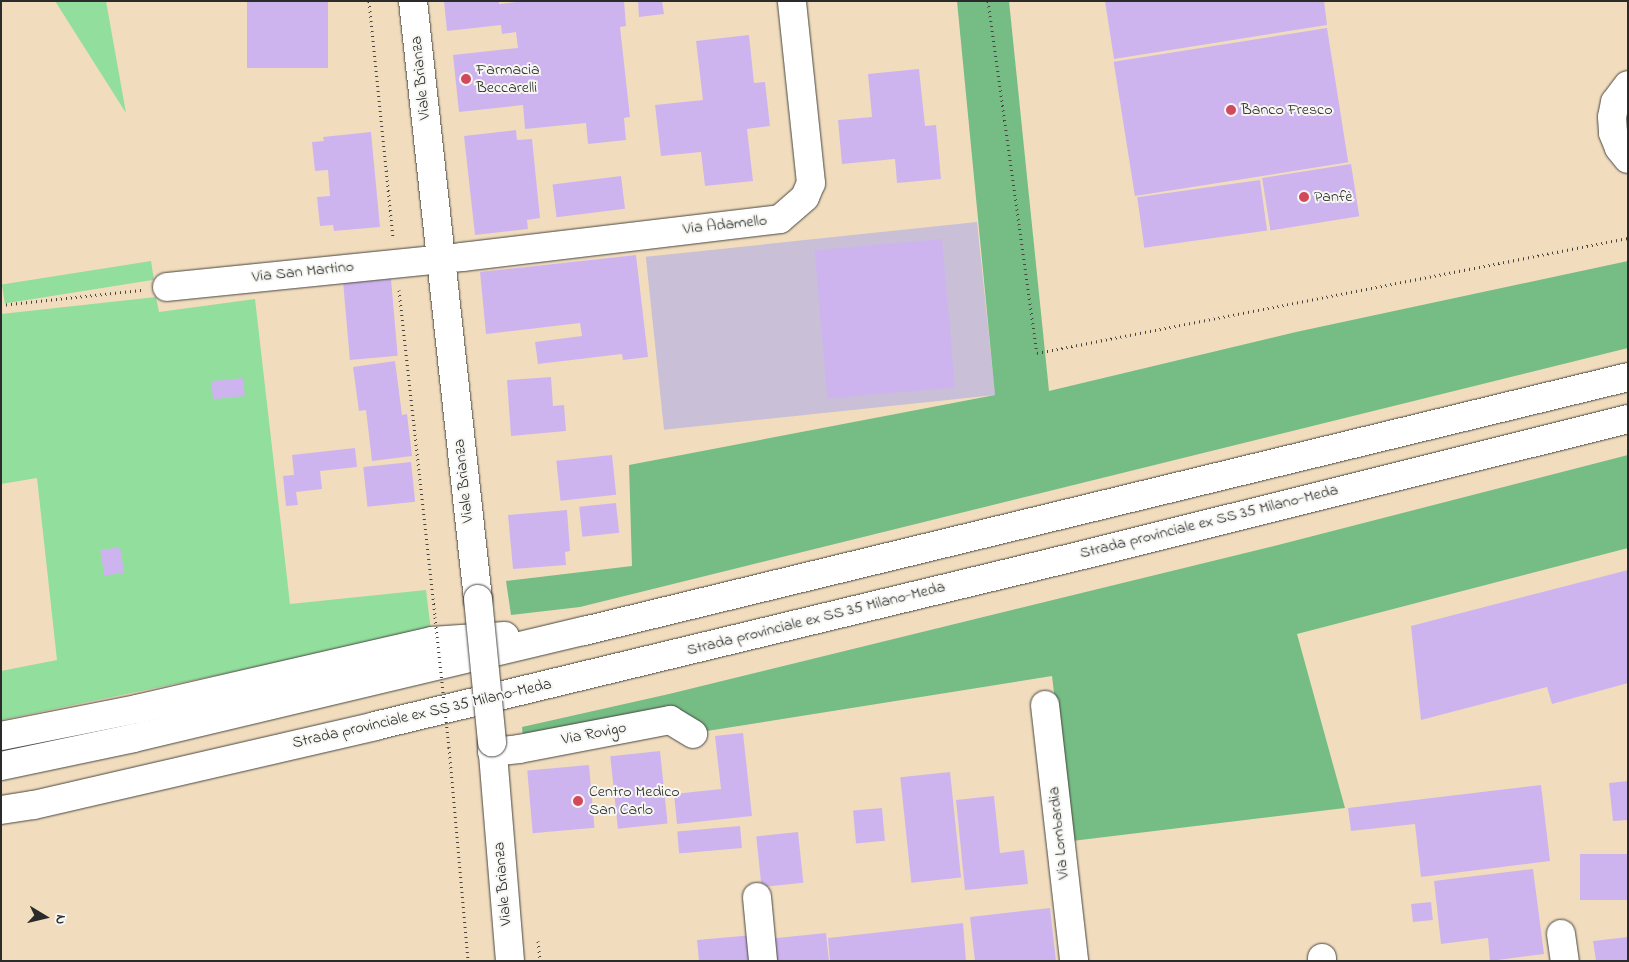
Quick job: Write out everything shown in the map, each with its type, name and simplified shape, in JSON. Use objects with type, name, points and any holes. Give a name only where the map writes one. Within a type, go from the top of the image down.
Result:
[{"type":"main road","name":"Viale Brianza","points":[[413,1],[439,259],[478,599],[510,961]]},
{"type":"main road","name":"Via Adamello","points":[[439,259],[780,220],[805,197],[811,183],[792,1]]},
{"type":"main road","points":[[1626,84],[1616,102],[1612,117],[1613,133],[1619,148],[1628,159]]},
{"type":"main road","name":"Via San Martino","points":[[167,287],[439,259]]},
{"type":"main road","points":[[1,766],[134,738],[584,631],[1628,377]]},
{"type":"main road","name":"Strada provinciale ex SS 35 Milano-Meda","points":[[1,810],[375,726],[1091,553],[1628,419]]},
{"type":"main road","points":[[1,736],[137,709],[432,641],[584,631]]},
{"type":"main road","name":"Via Lombardia","points":[[1045,705],[1074,961]]},
{"type":"main road","name":"Via Rovigo","points":[[492,753],[670,720],[693,734]]},
{"type":"main road","points":[[492,753],[608,749]]},
{"type":"main road","points":[[1,818],[34,804]]},
{"type":"main road","points":[[757,897],[763,961]]},
{"type":"main road","points":[[1561,934],[1565,961]]},
{"type":"path","points":[[369,1],[449,747],[468,961]]},
{"type":"path","points":[[988,1],[1037,353],[1628,238]]},
{"type":"path","points":[[1,305],[167,287]]},
{"type":"shaded area","points":[[977,222],[995,395],[664,430],[646,257]]},
{"type":"green space","points":[[55,1],[106,1],[126,113]]},
{"type":"green space","points":[[957,1],[1009,1],[1049,391],[1296,332],[1628,261],[1628,348],[580,607],[511,615],[506,581],[632,566],[629,465],[995,395]]},
{"type":"green space","points":[[151,261],[154,280],[5,303],[2,285]]},
{"type":"green space","points":[[156,297],[159,312],[255,299],[290,604],[426,590],[431,631],[1,720],[1,671],[57,660],[37,478],[1,484],[1,314]]},
{"type":"green space","points":[[1628,455],[1628,548],[1297,634],[1345,808],[1072,841],[1052,676],[707,731],[672,706],[523,738],[522,727],[669,694],[1278,545]]},
{"type":"building","points":[[247,1],[328,1],[328,68],[247,68]]},
{"type":"building","points":[[444,1],[499,1],[499,4],[524,1],[624,1],[626,26],[620,27],[630,117],[624,118],[626,140],[588,144],[586,123],[525,129],[523,105],[459,112],[453,55],[518,48],[516,32],[502,34],[501,25],[447,31]]},
{"type":"building","points":[[638,1],[662,1],[664,14],[639,17]]},
{"type":"building","points":[[1105,1],[1324,1],[1327,25],[1114,59]]},
{"type":"building","points":[[1327,28],[1348,162],[1135,196],[1114,62]]},
{"type":"building","points":[[749,35],[754,83],[765,82],[770,126],[747,129],[753,181],[705,186],[701,152],[661,156],[655,105],[703,100],[696,41]]},
{"type":"building","points":[[919,69],[925,126],[936,125],[941,179],[897,183],[895,159],[842,164],[838,120],[872,117],[868,74]]},
{"type":"building","points":[[516,130],[517,140],[532,139],[540,218],[527,220],[528,229],[475,235],[464,136]]},
{"type":"building","points":[[371,132],[380,227],[334,231],[333,225],[320,226],[317,197],[330,196],[328,170],[315,171],[312,142],[324,141],[323,137]]},
{"type":"building","points":[[1351,164],[1359,216],[1270,230],[1262,178]]},
{"type":"building","points":[[621,176],[625,209],[557,217],[553,184]]},
{"type":"building","points":[[1260,180],[1267,231],[1144,248],[1137,197]]},
{"type":"building","points":[[942,239],[955,387],[827,399],[814,250]]},
{"type":"building","points":[[636,255],[648,357],[623,360],[622,354],[538,364],[535,342],[582,336],[580,323],[486,334],[480,272]]},
{"type":"building","points":[[391,279],[398,356],[350,360],[343,283]]},
{"type":"building","points":[[395,361],[402,415],[407,414],[412,456],[372,461],[366,410],[359,411],[353,367]]},
{"type":"building","points":[[551,377],[553,406],[564,405],[566,431],[511,436],[507,380]]},
{"type":"building","points":[[243,378],[245,396],[213,399],[211,381]]},
{"type":"building","points":[[355,448],[357,467],[320,471],[322,489],[296,492],[298,505],[286,506],[283,476],[294,475],[292,455]]},
{"type":"building","points":[[612,455],[616,495],[560,501],[556,461]]},
{"type":"building","points":[[411,462],[415,502],[367,507],[363,467]]},
{"type":"building","points":[[616,503],[619,533],[582,537],[579,507]]},
{"type":"building","points":[[567,510],[570,551],[565,552],[566,565],[513,569],[508,515]]},
{"type":"building","points":[[120,547],[124,573],[104,576],[100,550]]},
{"type":"building","points":[[1628,570],[1628,683],[1552,704],[1547,687],[1421,720],[1411,626]]},
{"type":"building","points":[[743,733],[752,816],[677,824],[674,794],[721,789],[715,736]]},
{"type":"building","points":[[660,751],[668,824],[618,829],[610,756]]},
{"type":"building","points":[[589,765],[594,828],[533,833],[527,770]]},
{"type":"building","points":[[950,772],[961,877],[911,883],[900,777]]},
{"type":"building","points":[[1628,781],[1628,820],[1613,821],[1609,783]]},
{"type":"building","points":[[1541,785],[1550,861],[1421,877],[1415,824],[1351,831],[1348,808]]},
{"type":"building","points":[[994,796],[1000,853],[1024,850],[1028,884],[965,890],[956,800]]},
{"type":"building","points":[[882,808],[885,841],[856,843],[853,811]]},
{"type":"building","points":[[740,826],[742,848],[679,853],[677,831]]},
{"type":"building","points":[[798,832],[803,883],[762,887],[756,836]]},
{"type":"building","points":[[1580,854],[1628,854],[1628,900],[1580,900]]},
{"type":"building","points":[[1533,869],[1544,954],[1490,961],[1488,938],[1441,944],[1434,881]]},
{"type":"building","points":[[1431,902],[1433,920],[1413,922],[1411,904]]},
{"type":"building","points":[[1050,908],[1056,961],[975,961],[970,917]]},
{"type":"building","points":[[963,923],[966,961],[830,961],[828,938]]},
{"type":"building","points":[[826,933],[829,961],[769,961],[767,939]]},
{"type":"building","points":[[753,935],[755,961],[699,961],[697,940]]},
{"type":"building","points":[[1628,937],[1628,961],[1596,961],[1593,941]]},
{"type":"place","name":"Farmacia Beccarelli","points":[[466,79]]},
{"type":"place","name":"Banco Fresco","points":[[1231,110]]},
{"type":"place","name":"Panfè","points":[[1304,197]]},
{"type":"place","name":"Centro Medico San Carlo","points":[[578,801]]}]
